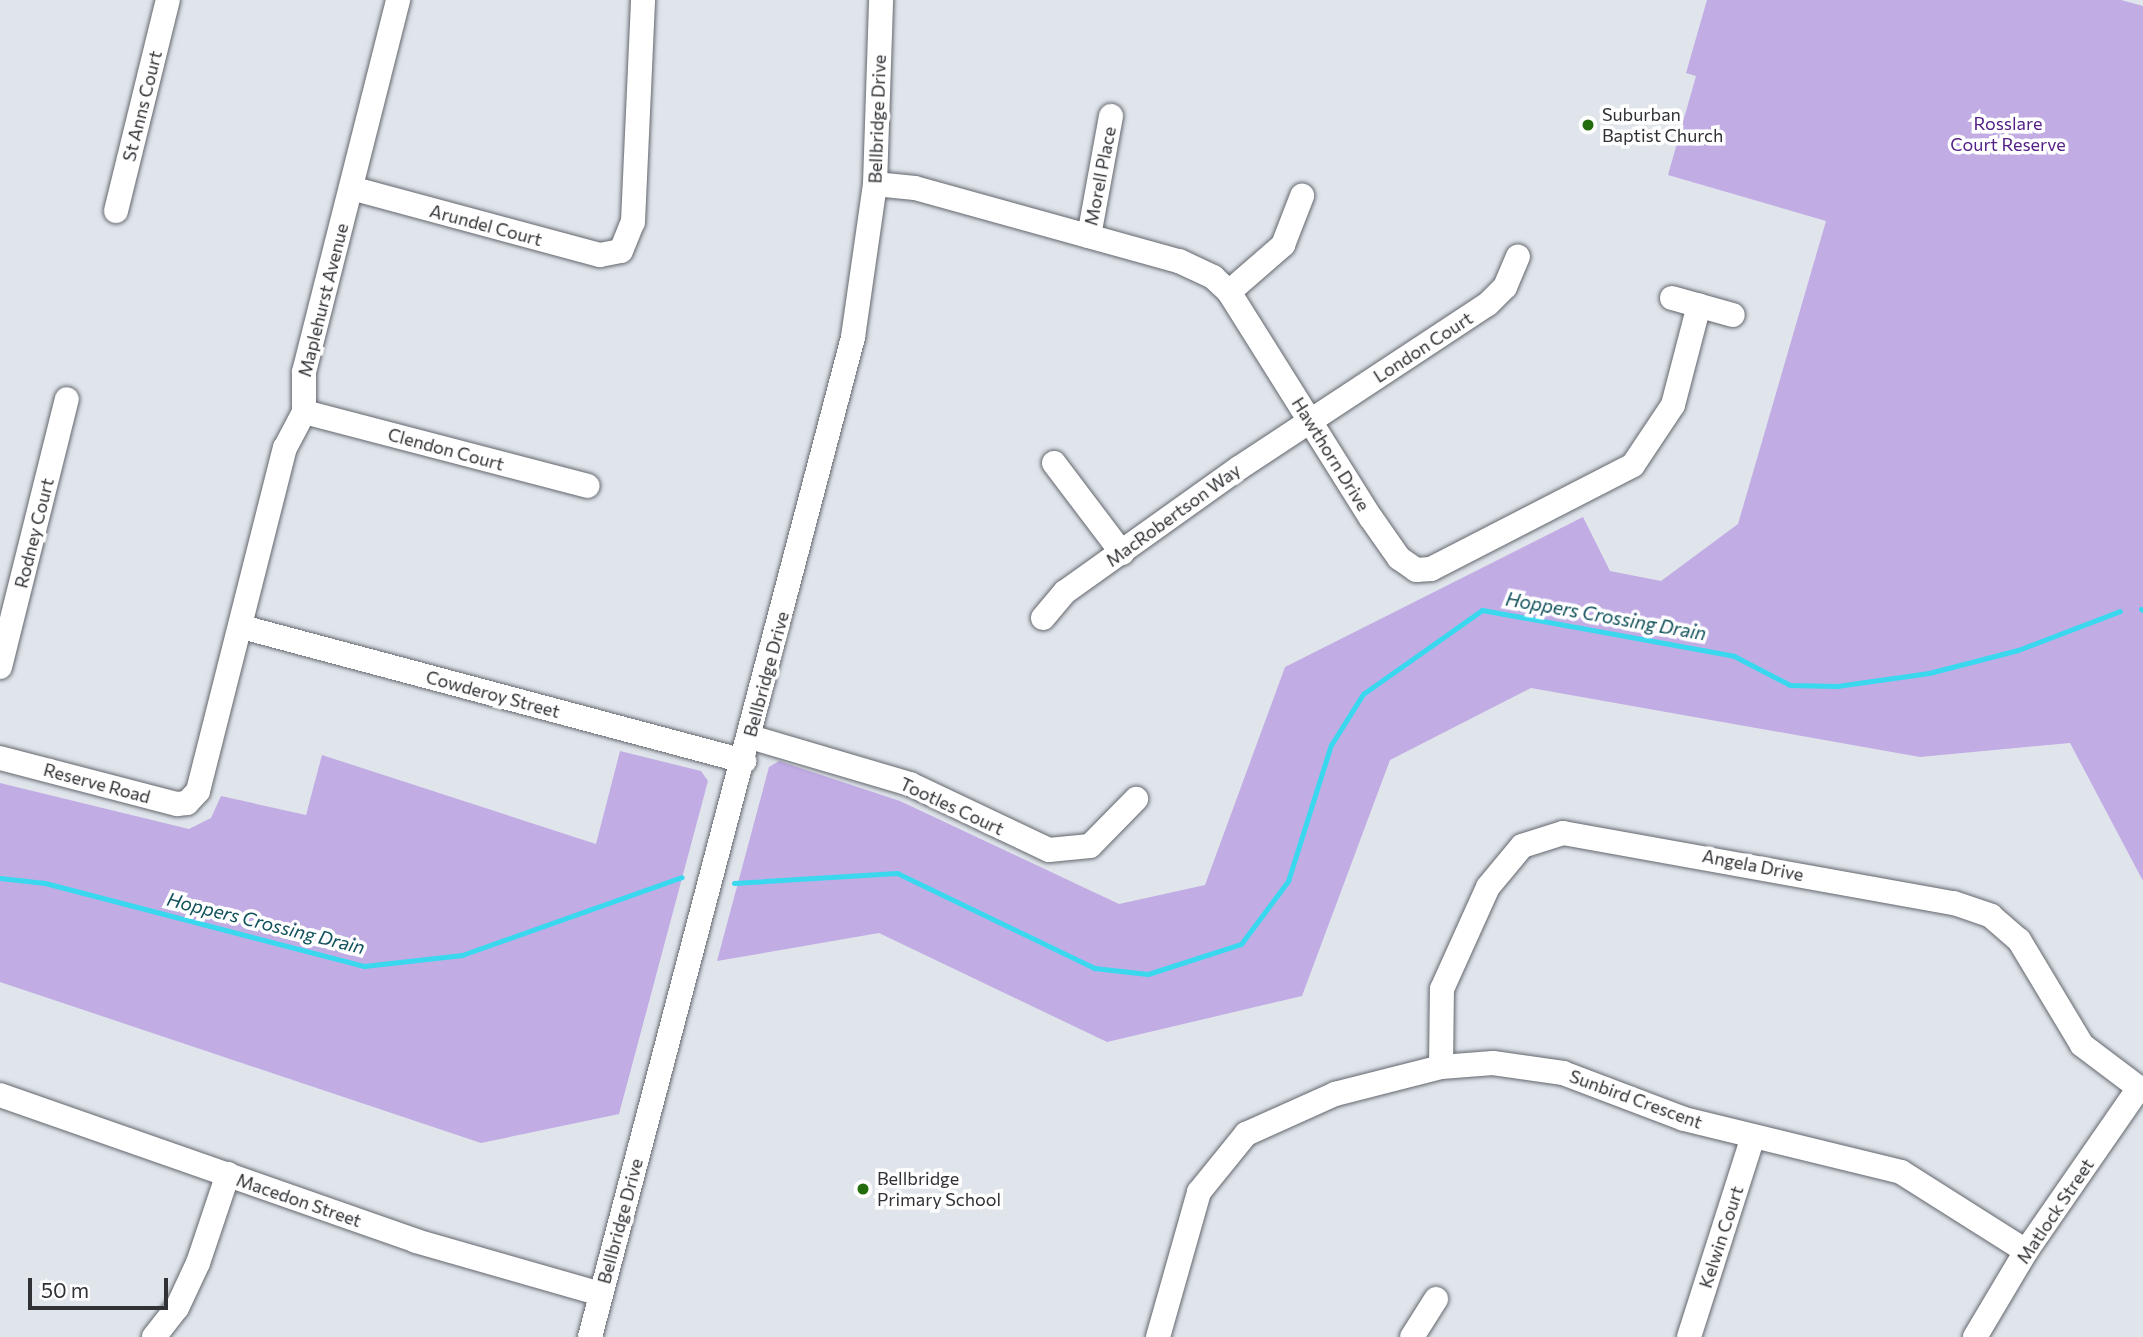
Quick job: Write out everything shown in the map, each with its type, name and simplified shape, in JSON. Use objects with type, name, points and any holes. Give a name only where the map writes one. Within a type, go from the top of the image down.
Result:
[{"type":"street","name":"St Anns Court","points":[[116,211],[168,0]]},
{"type":"street","name":"Maplehurst Avenue","points":[[193,799],[242,627],[285,448],[304,412],[304,372],[398,0]]},
{"type":"street","name":"Arundel Court","points":[[351,188],[600,255],[628,258],[633,222],[643,0]]},
{"type":"street","name":"Bellbridge Drive","points":[[590,1337],[744,761],[853,337],[875,184],[881,0]]},
{"type":"street","name":"Morell Place","points":[[1089,236],[1111,116]]},
{"type":"street","name":"Hawthorn Drive","points":[[875,184],[915,188],[1180,261],[1213,276],[1229,292],[1399,558],[1424,571],[1633,466],[1673,405],[1699,305]]},
{"type":"street","points":[[1229,292],[1283,246],[1302,196]]},
{"type":"street","name":"London Court","points":[[1310,420],[1488,304],[1505,287],[1518,257]]},
{"type":"street","points":[[1672,298],[1733,315]]},
{"type":"street","name":"Rodney Court","points":[[0,667],[67,399]]},
{"type":"street","name":"Clendon Court","points":[[304,412],[588,486]]},
{"type":"street","name":"MacRobertson Way","points":[[1043,618],[1065,592],[1310,420]]},
{"type":"street","points":[[1054,463],[1122,553]]},
{"type":"street","name":"Cowderoy Street","points":[[242,627],[744,761]]},
{"type":"street","name":"Tootles Court","points":[[750,737],[909,784],[1049,850],[1090,846],[1136,799]]},
{"type":"street","name":"Reserve Road","points":[[0,758],[177,804],[193,799]]},
{"type":"street","name":"Angela Drive","points":[[1441,1067],[1442,989],[1488,887],[1504,861],[1522,846],[1563,833],[1940,901],[1991,916],[2019,940],[2082,1045],[2141,1089]]},
{"type":"street","name":"Sunbird Crescent","points":[[1158,1337],[1199,1192],[1246,1134],[1335,1094],[1441,1067],[1493,1063],[1563,1073],[1684,1119],[1753,1138],[1839,1153],[1901,1172],[2026,1251]]},
{"type":"street","name":"Matlock Street","points":[[1975,1337],[2026,1251],[2141,1089]]},
{"type":"street","name":"Macedon Street","points":[[0,1095],[416,1241],[601,1294]]},
{"type":"street","name":"Kelwin Court","points":[[1689,1337],[1753,1138]]},
{"type":"street","points":[[154,1337],[177,1308],[198,1264],[228,1174]]},
{"type":"street","points":[[1412,1337],[1436,1299]]},
{"type":"green space","name":"Rosslare Court Reserve","points":[[1707,0],[2121,0],[2143,6],[2143,881],[2070,743],[1920,757],[1531,688],[1390,760],[1302,996],[1107,1042],[879,933],[717,961],[769,767],[779,761],[900,801],[1119,904],[1205,885],[1285,667],[1583,517],[1610,571],[1661,581],[1738,524],[1826,221],[1668,175],[1696,76],[1686,73]]},
{"type":"green space","points":[[620,751],[701,771],[708,781],[619,1114],[481,1143],[0,982],[0,783],[189,829],[211,818],[221,796],[306,815],[322,755],[596,844]]},
{"type":"waterway","name":"Hoppers Crossing Drain","points":[[734,883],[897,873],[1094,968],[1148,974],[1241,944],[1288,881],[1331,745],[1363,694],[1482,610],[1734,656],[1790,685],[1837,686],[1929,673],[2018,650],[2120,611]]},
{"type":"waterway","name":"Hoppers Crossing Drain","points":[[0,878],[45,883],[364,966],[462,955],[682,877]]},
{"type":"place","name":"Suburban Baptist Church","points":[[1588,125]]},
{"type":"place","name":"Bellbridge Primary School","points":[[863,1189]]}]
